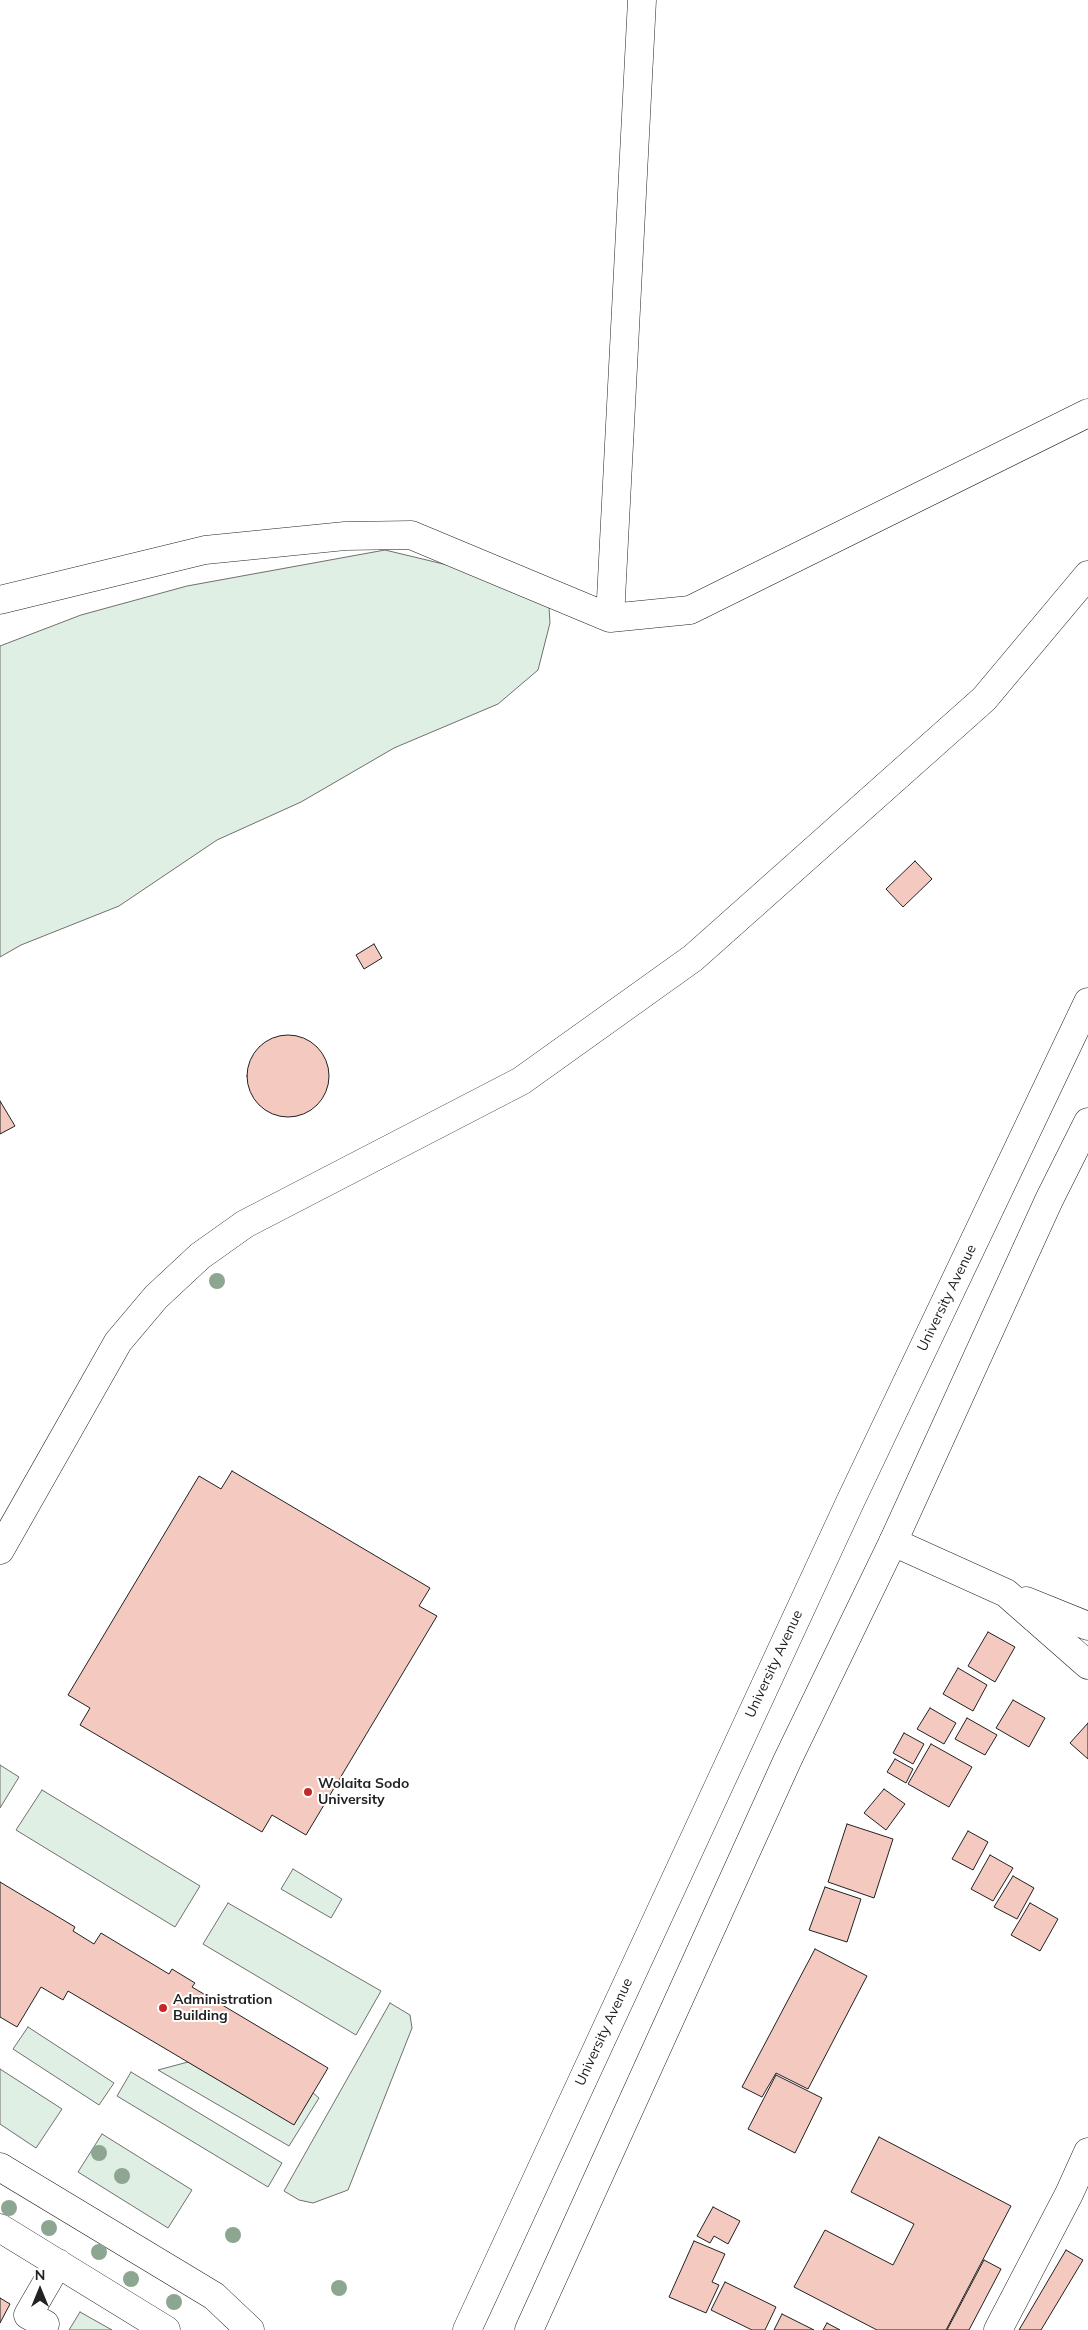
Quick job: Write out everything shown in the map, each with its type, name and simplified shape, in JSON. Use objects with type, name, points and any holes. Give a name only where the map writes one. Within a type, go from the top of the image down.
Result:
[{"type":"main road","points":[[610,618],[642,0]]},
{"type":"main road","points":[[0,600],[204,550],[345,536],[411,535],[610,618],[690,610],[1088,413]]},
{"type":"main road","points":[[0,1550],[118,1342],[156,1297],[200,1256],[245,1224],[521,1080],[693,958],[984,699],[1088,574]]},
{"type":"main road","name":"University Avenue","points":[[467,2330],[846,1509],[1088,1002]]},
{"type":"main road","points":[[530,2330],[788,1759],[893,1542],[1049,1200],[1088,1122]]},
{"type":"main road","points":[[893,1542],[1088,1626]]},
{"type":"main road","points":[[1006,1592],[1088,1665]]},
{"type":"main road","points":[[998,2330],[1079,2192],[1088,2152]]},
{"type":"main road","points":[[0,2166],[214,2296],[250,2330]]},
{"type":"main road","points":[[0,2228],[166,2330]]},
{"type":"main road","points":[[42,2330],[45,2324],[28,2314],[58,2263]]},
{"type":"green space","points":[[385,550],[460,568],[549,607],[550,623],[538,670],[498,704],[394,748],[301,802],[217,840],[119,906],[21,945],[0,957],[0,646],[81,615],[187,586]]},
{"type":"green space","points":[[0,1765],[19,1777],[0,1808]]},
{"type":"green space","points":[[42,1790],[200,1886],[175,1927],[16,1830]]},
{"type":"green space","points":[[293,1869],[342,1899],[331,1918],[281,1889]]},
{"type":"green space","points":[[228,1903],[381,1991],[356,2035],[203,1944]]},
{"type":"green space","points":[[390,2003],[410,2015],[412,2028],[348,2190],[313,2203],[299,2200],[284,2191]]},
{"type":"green space","points":[[28,2027],[114,2083],[99,2105],[13,2049]]},
{"type":"green space","points":[[188,2062],[294,2124],[313,2093],[319,2098],[289,2146],[158,2070]]},
{"type":"green space","points":[[0,2069],[62,2109],[36,2148],[0,2124]]},
{"type":"green space","points":[[131,2072],[282,2163],[268,2187],[117,2096]]},
{"type":"green space","points":[[102,2134],[192,2190],[168,2228],[78,2172]]},
{"type":"green space","points":[[80,2312],[112,2330],[69,2330]]},
{"type":"building","points":[[915,861],[932,879],[903,907],[886,889]]},
{"type":"building","points":[[374,944],[382,958],[364,969],[356,955]]},
{"type":"building","points":[[288,1035],[304,1038],[317,1047],[326,1060],[329,1076],[326,1092],[317,1105],[304,1114],[288,1117],[272,1114],[259,1105],[250,1092],[247,1076],[250,1060],[259,1047],[272,1038]]},
{"type":"building","points":[[0,1101],[15,1126],[0,1134]]},
{"type":"building","points":[[232,1471],[430,1588],[419,1606],[437,1616],[306,1835],[272,1815],[262,1832],[80,1725],[90,1708],[68,1695],[199,1476],[221,1489]]},
{"type":"building","points":[[988,1632],[1015,1647],[995,1682],[968,1666]]},
{"type":"building","points":[[958,1668],[987,1685],[973,1711],[943,1694]]},
{"type":"building","points":[[1013,1700],[1045,1718],[1029,1747],[996,1728]]},
{"type":"building","points":[[930,1708],[956,1723],[944,1744],[917,1729]]},
{"type":"building","points":[[967,1718],[997,1735],[985,1755],[955,1739]]},
{"type":"building","points":[[1088,1723],[1088,1759],[1070,1743]]},
{"type":"building","points":[[904,1733],[924,1744],[913,1764],[893,1753]]},
{"type":"building","points":[[931,1744],[972,1767],[949,1807],[908,1784]]},
{"type":"building","points":[[895,1759],[913,1769],[906,1783],[887,1772]]},
{"type":"building","points":[[884,1789],[905,1804],[886,1830],[864,1813]]},
{"type":"building","points":[[847,1824],[893,1839],[874,1898],[828,1882]]},
{"type":"building","points":[[968,1831],[988,1842],[973,1870],[952,1859]]},
{"type":"building","points":[[990,1855],[1013,1868],[993,1901],[971,1889]]},
{"type":"building","points":[[1013,1876],[1034,1888],[1017,1919],[994,1907]]},
{"type":"building","name":"Administration Building","points":[[0,1882],[75,1927],[73,1931],[94,1944],[101,1933],[169,1974],[172,1969],[195,1983],[192,1987],[328,2068],[294,2125],[68,1991],[63,2000],[41,1987],[17,2027],[0,2017]]},
{"type":"building","points":[[825,1887],[861,1899],[847,1942],[809,1930]]},
{"type":"building","points":[[1030,1903],[1058,1919],[1040,1951],[1011,1935]]},
{"type":"building","points":[[815,1949],[867,1976],[808,2089],[776,2073],[762,2097],[742,2087]]},
{"type":"building","points":[[776,2075],[822,2098],[795,2153],[748,2129]]},
{"type":"building","points":[[879,2137],[1011,2206],[946,2330],[877,2330],[794,2287],[825,2230],[893,2265],[914,2224],[851,2192]]},
{"type":"building","points":[[713,2207],[740,2221],[728,2244],[714,2236],[710,2243],[697,2236]]},
{"type":"building","points":[[694,2241],[725,2254],[712,2282],[719,2285],[706,2313],[669,2297]]},
{"type":"building","points":[[1066,2250],[1083,2260],[1041,2330],[1019,2330]]},
{"type":"building","points":[[984,2260],[1001,2269],[969,2330],[947,2330]]},
{"type":"building","points":[[725,2282],[776,2307],[765,2330],[752,2330],[711,2310]]},
{"type":"building","points":[[0,2298],[10,2304],[0,2323]]},
{"type":"building","points":[[782,2314],[814,2330],[774,2330]]},
{"type":"building","points":[[827,2323],[840,2330],[823,2330]]},
{"type":"place","name":"Wolaita Sodo University","points":[[308,1792]]},
{"type":"place","name":"Administration Building","points":[[163,2008]]}]
